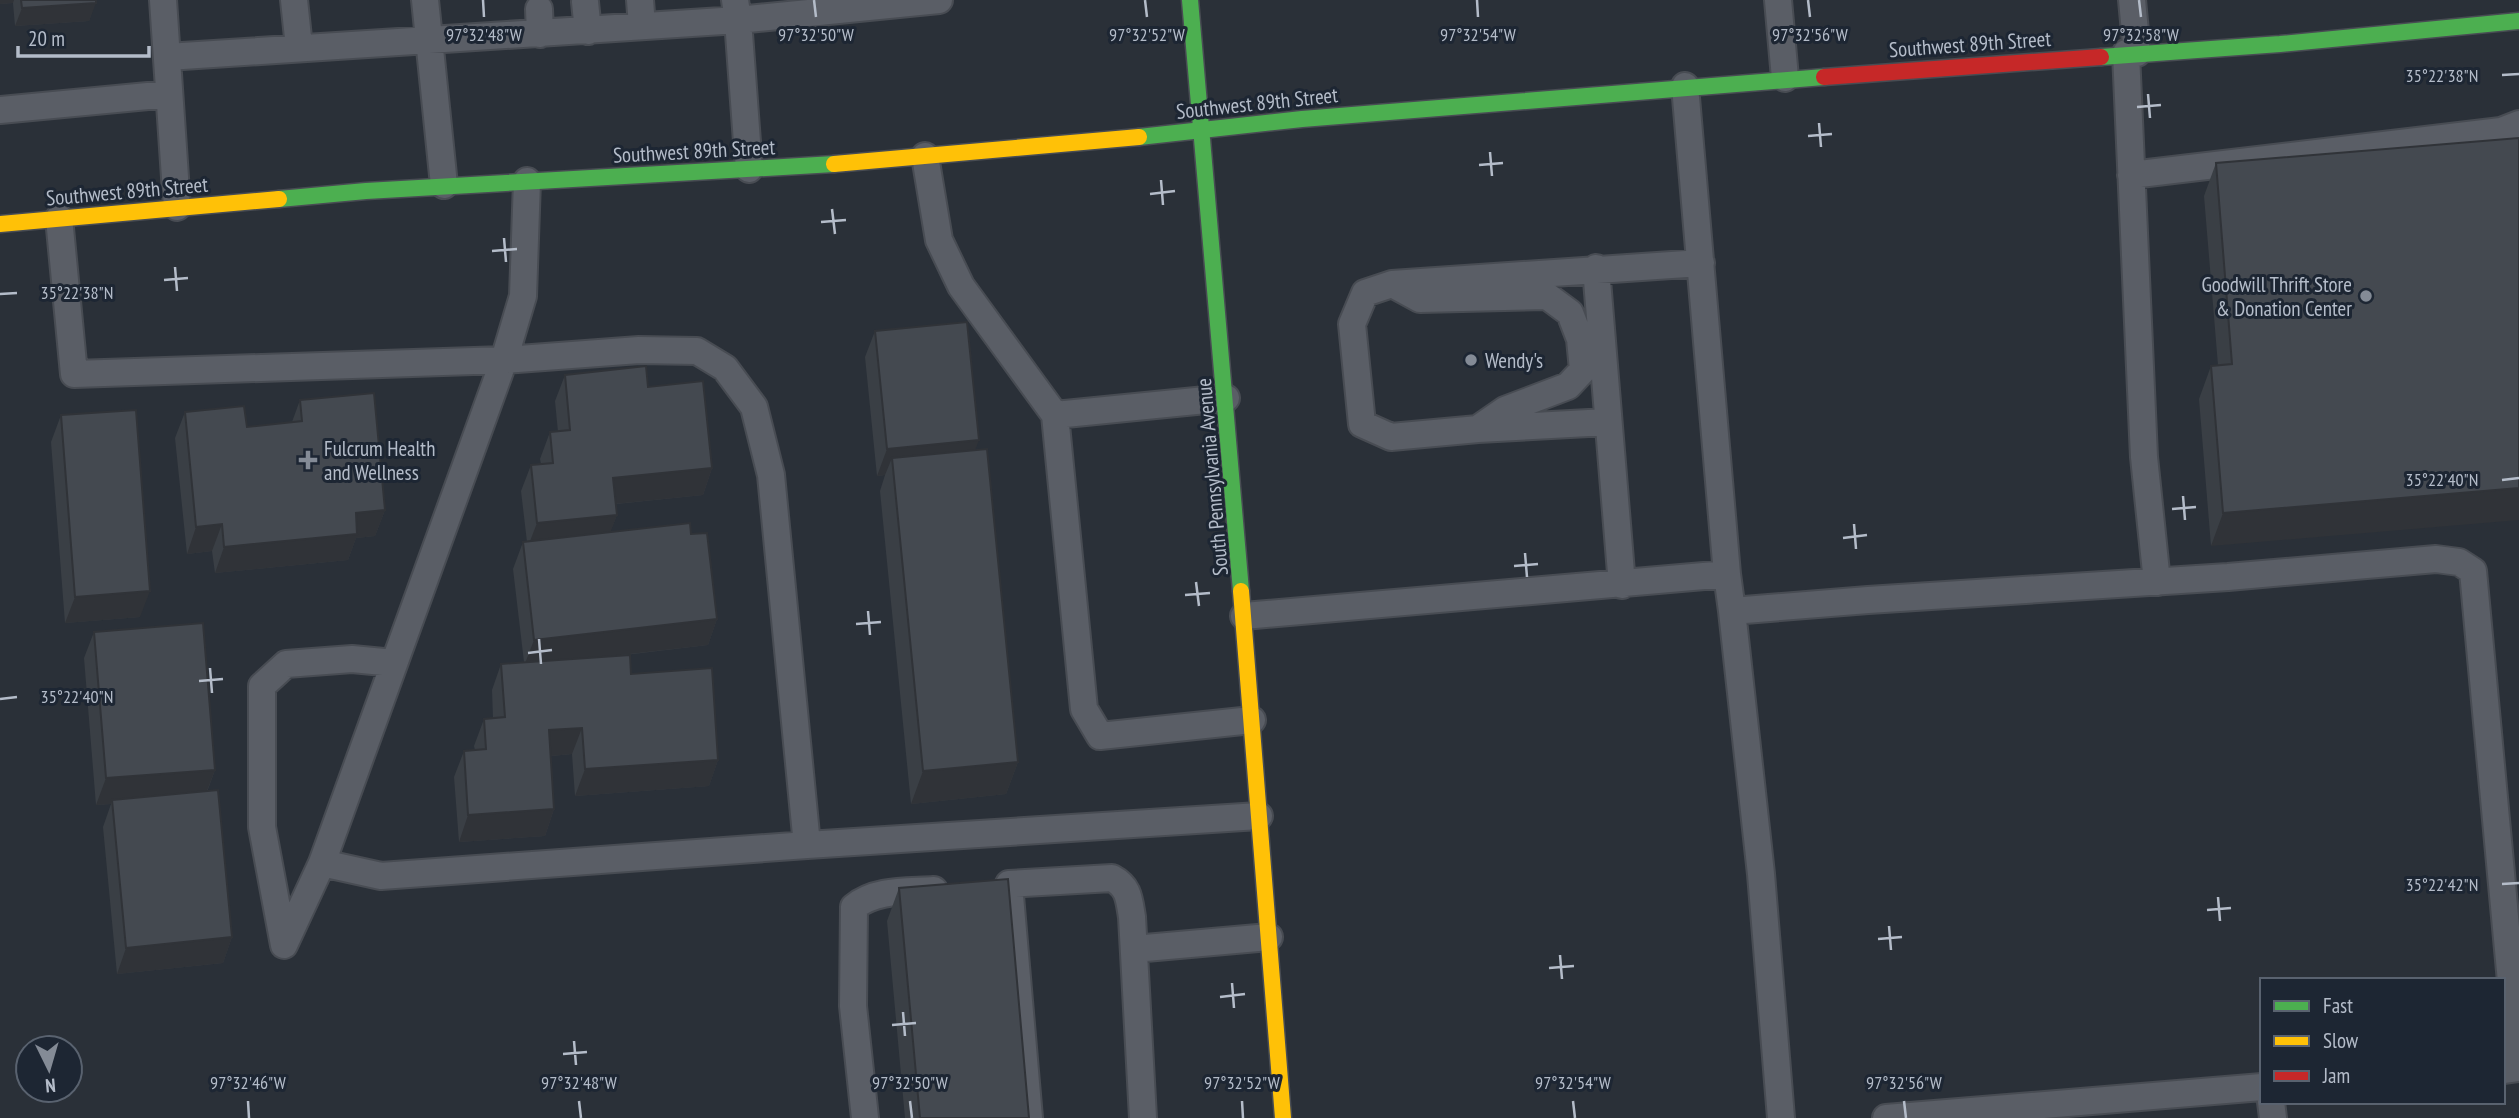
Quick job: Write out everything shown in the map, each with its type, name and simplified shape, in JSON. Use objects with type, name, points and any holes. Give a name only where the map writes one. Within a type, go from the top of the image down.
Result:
[{"type":"main road","name":"South Pennsylvania Avenue","points":[[1190,0],[1226,398],[1283,1118]]},
{"type":"main road","name":"Southwest 89th Street","points":[[0,224],[444,185],[750,169],[926,156],[1301,119],[1685,86],[2280,44],[2519,21]]},
{"type":"lane","points":[[163,0],[177,207]]},
{"type":"lane","points":[[293,0],[299,47]]},
{"type":"lane","points":[[425,0],[444,185]]},
{"type":"lane","points":[[167,57],[429,41],[539,21],[588,31],[641,13],[936,0]]},
{"type":"lane","points":[[1778,0],[1785,78]]},
{"type":"lane","points":[[2132,0],[2131,175],[2144,457],[2157,582]]},
{"type":"lane","points":[[585,2],[588,31]]},
{"type":"lane","points":[[737,10],[750,169]]},
{"type":"lane","points":[[1685,86],[1727,574],[1761,874],[1781,1118]]},
{"type":"lane","points":[[0,110],[169,94]]},
{"type":"lane","points":[[2131,175],[2501,131],[2519,124]]},
{"type":"lane","points":[[926,156],[939,240],[961,286],[1055,415],[1084,709],[1100,736],[1252,720]]},
{"type":"lane","points":[[394,663],[352,659],[286,664],[262,686],[262,827],[284,945],[322,863],[504,360],[523,296],[527,181]]},
{"type":"lane","points":[[59,218],[74,374],[504,360],[639,349],[697,351],[725,368],[754,407],[771,475],[807,845]]},
{"type":"lane","points":[[1607,422],[1478,429],[1391,438],[1362,424],[1352,324],[1365,293],[1392,284],[1700,262]]},
{"type":"lane","points":[[1596,268],[1622,585]]},
{"type":"lane","points":[[1392,284],[1420,299],[1547,296],[1570,313],[1580,339],[1583,370],[1568,386],[1505,410],[1478,429]]},
{"type":"lane","points":[[1055,415],[1226,398]]},
{"type":"lane","points":[[1732,611],[2157,582],[2436,559],[2459,562],[2473,571],[2519,1069]]},
{"type":"lane","points":[[1244,616],[1727,574]]},
{"type":"lane","points":[[322,863],[381,876],[1259,816]]},
{"type":"lane","points":[[983,887],[1112,878],[1128,890],[1132,917],[1143,1118]]},
{"type":"lane","points":[[1009,884],[1028,1118]]},
{"type":"lane","points":[[865,1118],[853,1006],[854,907],[865,898],[877,895],[956,888]]},
{"type":"lane","points":[[1134,949],[1269,937]]},
{"type":"lane","points":[[1886,1118],[2260,1087]]},
{"type":"building","points":[[21,0],[96,0],[96,3],[22,8]]},
{"type":"building","name":"Goodwill Thrift Store & Donation Center","points":[[2519,138],[2519,488],[2223,513],[2211,366],[2232,364],[2216,163]]},
{"type":"building","points":[[967,322],[979,440],[887,449],[875,331]]},
{"type":"building","points":[[646,366],[648,387],[703,381],[712,468],[613,478],[617,515],[537,523],[531,465],[553,463],[550,432],[570,430],[565,375]]},
{"type":"building","points":[[374,393],[385,510],[356,513],[357,534],[224,547],[222,524],[196,527],[185,412],[244,406],[247,427],[302,421],[300,400]]},
{"type":"building","points":[[136,410],[150,591],[75,597],[61,415]]},
{"type":"building","points":[[987,449],[1018,762],[923,771],[892,458]]},
{"type":"building","points":[[690,523],[691,534],[707,533],[717,619],[534,640],[523,542]]},
{"type":"building","points":[[203,623],[215,770],[106,778],[94,632]]},
{"type":"building","points":[[630,655],[631,674],[712,668],[718,760],[585,769],[582,728],[549,730],[554,809],[468,815],[464,751],[486,749],[484,719],[505,717],[501,664]]},
{"type":"building","points":[[218,790],[232,937],[126,948],[112,800]]},
{"type":"building","points":[[1008,879],[1029,1118],[920,1118],[899,888]]},
{"type":"traffic: fast","points":[[1190,0],[1241,591]]},
{"type":"traffic: fast","points":[[2101,57],[2280,44],[2519,21]]},
{"type":"traffic: fast","points":[[1139,137],[1302,119],[1824,77]]},
{"type":"traffic: fast","points":[[279,199],[366,191],[834,164]]},
{"type":"traffic: slow","points":[[834,164],[1139,137]]},
{"type":"traffic: slow","points":[[0,224],[279,199]]},
{"type":"traffic: slow","points":[[1241,591],[1283,1118]]},
{"type":"traffic: jam","points":[[1824,77],[2101,57]]},
{"type":"place","name":"Goodwill Thrift Store & Donation Center","points":[[2366,296]]},
{"type":"place","name":"Wendy's","points":[[1471,360]]},
{"type":"place","name":"Fulcrum Health and Wellness","points":[[308,460]]}]
